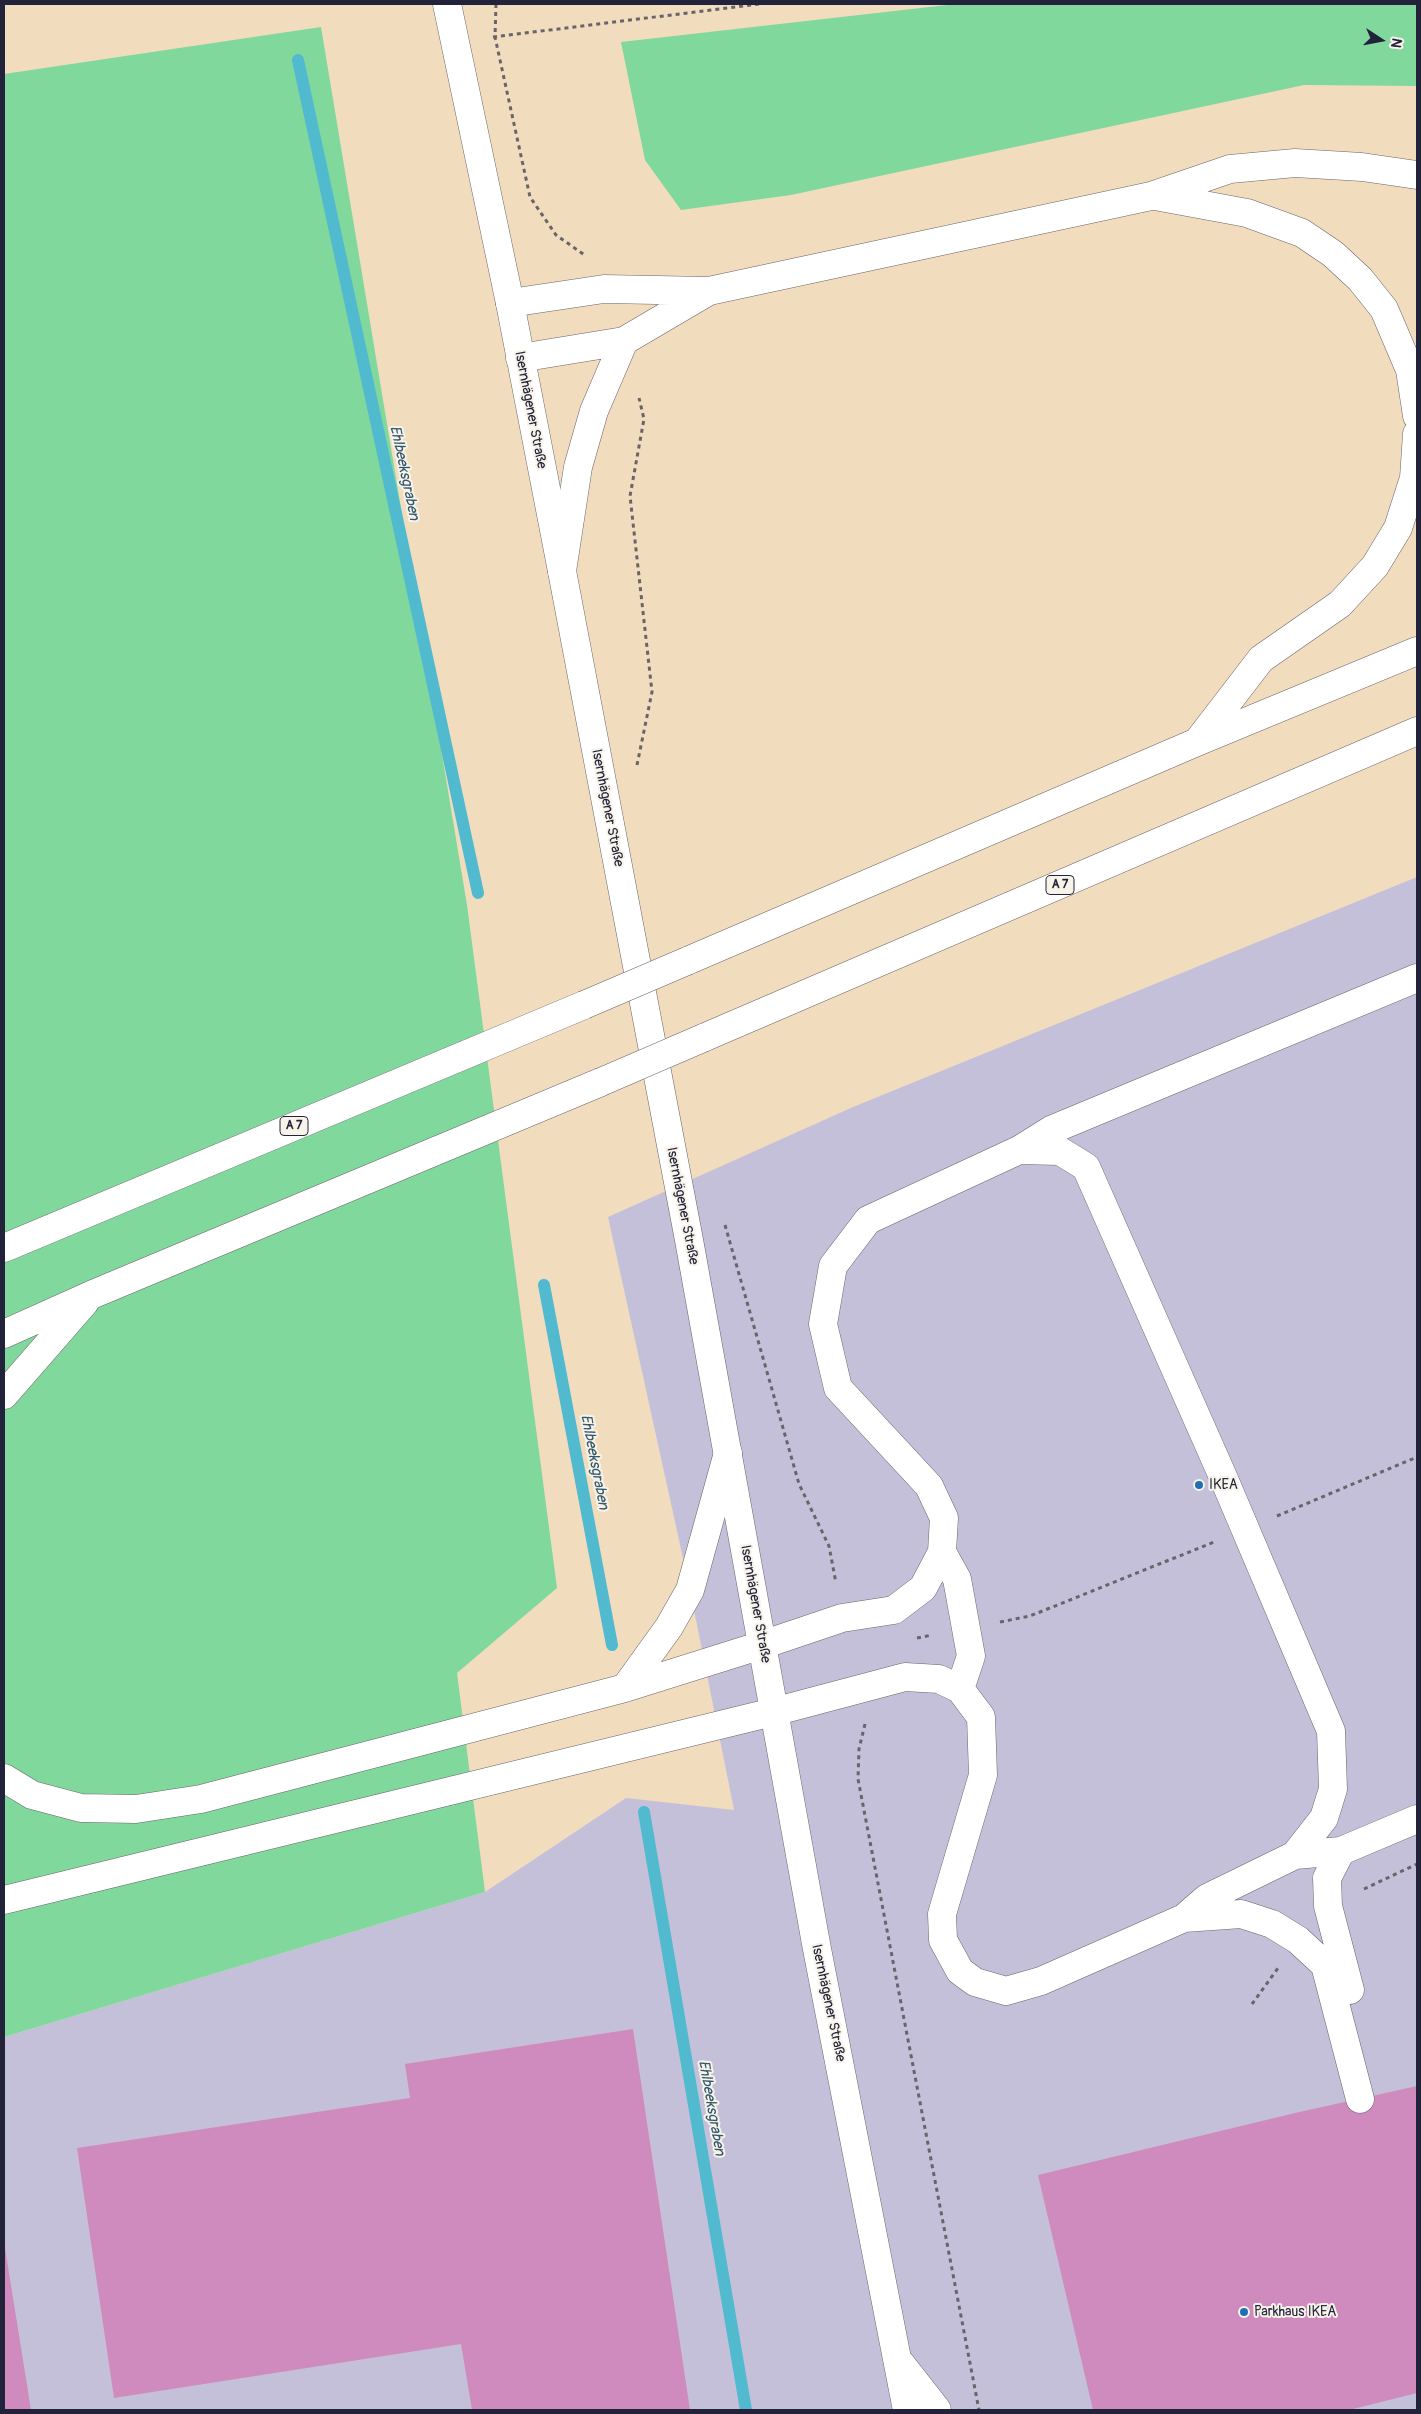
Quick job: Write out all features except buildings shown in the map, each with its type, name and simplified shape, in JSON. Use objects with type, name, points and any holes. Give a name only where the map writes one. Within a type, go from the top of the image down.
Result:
[{"type":"main road","name":"Isernhägener Straße","points":[[447,4],[510,303],[562,571],[728,1453],[817,1949],[897,2359],[901,2402]]},
{"type":"main road","points":[[510,303],[604,289],[709,291],[1151,196],[1230,169],[1294,163],[1362,167],[1417,175]]},
{"type":"main road","points":[[1151,196],[1247,213],[1302,233],[1333,254],[1360,280],[1384,309],[1410,370],[1417,416]]},
{"type":"main road","points":[[520,358],[624,341],[709,291]]},
{"type":"main road","points":[[562,571],[578,467],[594,411],[624,341]]},
{"type":"main road","points":[[1197,742],[1261,659],[1340,604],[1376,566],[1398,528],[1414,478],[1417,434]]},
{"type":"main road","name":"A 7","points":[[4,1248],[584,1005],[1197,742],[1417,651]]},
{"type":"main road","name":"A 7","points":[[4,1334],[90,1295],[601,1082],[1417,732]]},
{"type":"main road","points":[[4,1778],[32,1795],[81,1808],[136,1809],[201,1799],[626,1688],[842,1618],[894,1610],[923,1588],[942,1552],[944,1518],[929,1486],[838,1388],[824,1324],[833,1266],[868,1220],[1019,1150],[1050,1130],[1417,978]]},
{"type":"main road","points":[[1019,1150],[1060,1151],[1086,1168],[1224,1479],[1244,1530],[1331,1731],[1333,1789],[1324,1818],[1295,1855]]},
{"type":"main road","points":[[4,1395],[90,1295]]},
{"type":"main road","points":[[626,1688],[670,1627],[690,1590],[728,1453]]},
{"type":"main road","points":[[942,1552],[957,1579],[965,1628],[972,1656],[960,1689]]},
{"type":"main road","points":[[4,1900],[773,1712],[905,1677],[939,1679],[960,1689],[981,1717],[983,1775],[942,1914],[943,1940],[960,1971],[975,1982],[1006,1991],[1041,1981],[1184,1918],[1207,1898],[1295,1855],[1341,1851],[1417,1819]]},
{"type":"main road","points":[[1184,1918],[1241,1914],[1272,1924],[1298,1940],[1324,1965],[1369,2097],[1328,1906],[1327,1878],[1341,1851]]},
{"type":"main road","points":[[897,2359],[937,2410]]},
{"type":"path","points":[[455,41],[760,4]]},
{"type":"path","points":[[907,1640],[1030,1616],[1244,1530],[1417,1457]]},
{"type":"shaded area","points":[[1417,877],[1417,2410],[4,2410],[4,2037],[485,1892],[626,1798],[734,1810],[690,1590],[608,1217],[853,1107]]},
{"type":"green space","points":[[956,4],[1417,4],[1417,86],[1304,85],[791,195],[681,210],[645,160],[621,42]]},
{"type":"green space","points":[[321,27],[467,905],[557,1588],[457,1673],[485,1892],[4,2037],[4,74]]},
{"type":"waterway","name":"Ehlbeeksgraben","points":[[298,60],[478,893]]},
{"type":"waterway","name":"Ehlbeeksgraben","points":[[544,1285],[612,1645]]},
{"type":"waterway","name":"Ehlbeeksgraben","points":[[644,1812],[746,2410]]},
{"type":"place","name":"IKEA","points":[[1199,1485]]},
{"type":"place","name":"Parkhaus IKEA","points":[[1244,2312]]}]
